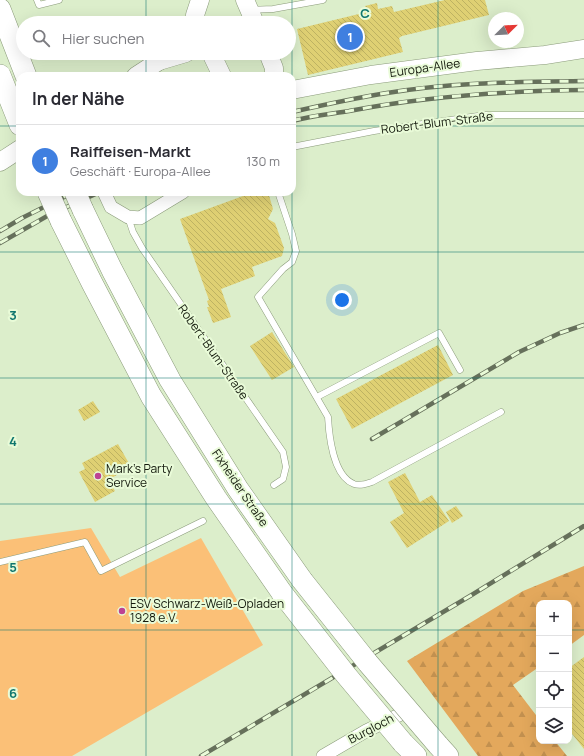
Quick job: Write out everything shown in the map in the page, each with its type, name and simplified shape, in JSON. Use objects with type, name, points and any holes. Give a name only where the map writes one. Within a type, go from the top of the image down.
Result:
[{"type":"highway","points":[[0,9],[16,50]]},
{"type":"highway","points":[[20,60],[24,72]]},
{"type":"highway","points":[[0,75],[16,115]]},
{"type":"highway","name":"Fixheider Straße","points":[[50,196],[92,283],[151,396],[216,498],[282,593],[346,675],[410,749]]},
{"type":"highway","name":"Fixheider Straße","points":[[79,201],[112,270],[170,380],[238,489],[302,580],[368,663],[443,750]]},
{"type":"main road","points":[[195,16],[200,0]]},
{"type":"main road","name":"Europa-Allee","points":[[297,87],[371,75],[584,49]]},
{"type":"main road","name":"Europa-Allee","points":[[545,54],[584,58]]},
{"type":"main road","points":[[142,72],[160,60]]},
{"type":"main road","points":[[214,60],[220,72]]},
{"type":"main road","points":[[0,162],[16,152]]},
{"type":"street","points":[[106,197],[111,207],[128,217],[140,218],[176,196]]},
{"type":"street","name":"Burgloch","points":[[324,756],[366,731],[399,715]]},
{"type":"lane","points":[[37,0],[39,5],[60,0]]},
{"type":"lane","points":[[250,11],[273,9],[323,0]]},
{"type":"lane","name":"Robert-Blum-Straße","points":[[296,146],[374,131],[485,115],[584,115]]},
{"type":"lane","points":[[279,196],[296,251],[292,262],[283,269],[258,297],[328,416],[329,434],[335,461],[345,478],[354,484],[363,485],[372,482],[501,412]]},
{"type":"lane","name":"Robert-Blum-Straße","points":[[128,217],[133,232],[142,248],[283,452],[286,467],[283,479],[274,485]]},
{"type":"lane","points":[[317,397],[439,333],[460,370]]},
{"type":"lane","points":[[0,562],[85,542],[101,571],[203,521]]},
{"type":"shaded area","name":"ESV Schwarz-Weiß-Opladen 1928 e.V.","points":[[91,528],[120,577],[201,538],[263,645],[72,756],[0,756],[0,541]]},
{"type":"green space","points":[[584,566],[584,635],[572,644],[572,600],[536,600],[536,669],[513,685],[536,715],[536,744],[557,744],[567,756],[478,756],[407,661],[523,591]]},
{"type":"building","points":[[445,0],[485,0],[488,12],[488,15],[402,36],[399,38],[403,52],[308,75],[297,29],[367,12],[365,6],[377,3],[378,9],[392,6],[394,12]]},
{"type":"building","points":[[243,196],[269,196],[273,209],[268,219],[275,223],[284,248],[282,256],[252,267],[255,276],[221,289],[231,317],[213,323],[207,307],[209,307],[207,301],[209,300],[180,219]]},
{"type":"building","points":[[272,332],[294,367],[272,380],[250,346]]},
{"type":"building","points":[[438,345],[453,375],[352,429],[336,399]]},
{"type":"building","points":[[93,401],[100,412],[84,421],[78,410]]},
{"type":"building","name":"Mark's Party Service","points":[[118,444],[131,467],[108,480],[115,491],[95,502],[79,472],[85,469],[82,463]]},
{"type":"building","points":[[405,473],[420,502],[432,495],[449,521],[407,548],[390,522],[404,513],[388,482]]},
{"type":"building","points":[[456,506],[463,516],[452,523],[446,512]]},
{"type":"building","points":[[584,657],[584,749],[572,734],[572,666]]},
{"type":"railway","points":[[296,111],[411,89],[485,83],[584,81]]},
{"type":"railway","points":[[296,120],[313,116],[436,98],[495,93],[584,90]]},
{"type":"railway","points":[[0,231],[66,196]]},
{"type":"railway","points":[[0,243],[49,215],[91,196]]},
{"type":"railway","points":[[372,439],[519,352],[560,333],[584,325]]},
{"type":"railway","points":[[201,756],[470,596],[584,526]]},
{"type":"place","name":"Raiffeisen-Markt","points":[[350,37]]},
{"type":"place","name":"Mark's Party Service","points":[[98,476]]},
{"type":"place","name":"ESV Schwarz-Weiß-Opladen 1928 e.V.","points":[[122,611]]}]
